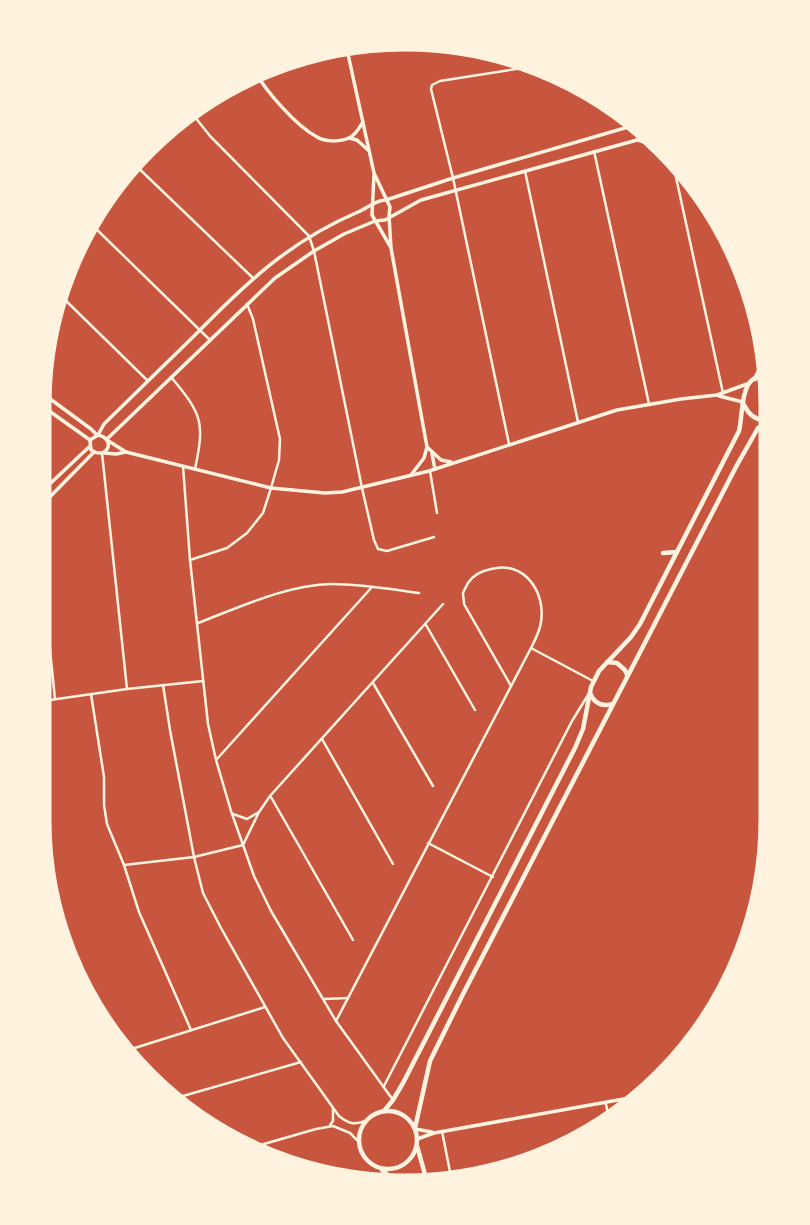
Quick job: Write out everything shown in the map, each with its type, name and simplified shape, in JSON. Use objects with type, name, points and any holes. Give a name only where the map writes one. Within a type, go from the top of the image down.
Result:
[{"type":"main road","points":[[755,379],[761,366]]},
{"type":"main road","points":[[384,1111],[393,1100],[575,748],[583,729],[590,692],[598,671],[640,624],[739,431],[744,392],[748,384],[762,376]]},
{"type":"main road","points":[[743,403],[747,412],[755,419],[763,421]]},
{"type":"main road","points":[[426,1177],[415,1129],[430,1061],[737,465],[758,428],[763,425]]},
{"type":"main road","points":[[663,553],[677,552]]},
{"type":"main road","points":[[605,662],[617,663],[628,675]]},
{"type":"main road","points":[[590,692],[598,703],[613,704]]},
{"type":"main road","points":[[415,1129],[400,1113],[384,1111],[373,1114],[365,1121],[358,1141],[365,1160],[381,1169],[402,1166],[410,1159],[417,1146]]},
{"type":"main road","points":[[381,1169],[390,1177]]},
{"type":"street","points":[[348,52],[374,173],[390,206],[391,248],[427,447],[425,455],[411,475]]},
{"type":"street","points":[[509,446],[432,85],[525,68]]},
{"type":"street","points":[[259,78],[281,106],[318,139],[331,141],[349,138],[357,140],[369,151]]},
{"type":"street","points":[[194,116],[210,136],[309,236],[362,488],[378,548],[387,551],[433,537]]},
{"type":"street","points":[[349,138],[363,122]]},
{"type":"street","points":[[47,486],[90,443],[104,424],[253,278],[309,236],[372,206],[379,200],[630,127]]},
{"type":"street","points":[[127,689],[103,453],[107,449],[107,440],[275,278],[344,234],[375,221],[385,220],[421,200],[643,138]]},
{"type":"street","points":[[633,140],[648,143]]},
{"type":"street","points":[[594,151],[649,404]]},
{"type":"street","points":[[138,167],[253,278]]},
{"type":"street","points":[[674,169],[720,394]]},
{"type":"street","points":[[525,171],[578,422]]},
{"type":"street","points":[[374,173],[372,215],[391,248]]},
{"type":"street","points":[[94,227],[209,340]]},
{"type":"street","points":[[63,298],[148,381]]},
{"type":"street","points":[[190,560],[228,548],[247,533],[263,513],[279,460],[280,439],[253,319],[247,304]]},
{"type":"street","points":[[172,377],[191,400],[200,422],[200,444],[195,469]]},
{"type":"street","points":[[47,397],[97,435],[103,436],[126,452],[271,488],[325,494],[362,488],[429,471],[617,410],[720,394],[748,384]]},
{"type":"street","points":[[720,394],[743,403]]},
{"type":"street","points":[[47,410],[90,443],[94,452]]},
{"type":"street","points":[[427,447],[441,460],[453,463]]},
{"type":"street","points":[[94,452],[126,452]]},
{"type":"street","points":[[47,500],[94,452]]},
{"type":"street","points":[[432,452],[435,469]]},
{"type":"street","points":[[425,455],[437,513]]},
{"type":"street","points":[[183,466],[208,724],[232,814],[254,876],[271,911],[336,1021],[393,1100]]},
{"type":"street","points":[[336,1021],[531,648],[541,625],[539,593],[531,582],[509,568],[495,568],[480,572],[470,579],[463,591],[464,604],[511,686]]},
{"type":"street","points":[[197,624],[299,588],[331,584],[418,593]]},
{"type":"street","points":[[216,760],[372,587]]},
{"type":"street","points":[[243,845],[270,796],[443,604]]},
{"type":"street","points":[[47,608],[55,699]]},
{"type":"street","points":[[425,624],[475,710]]},
{"type":"street","points":[[531,648],[593,681]]},
{"type":"street","points":[[47,700],[203,681]]},
{"type":"street","points":[[373,683],[433,786]]},
{"type":"street","points":[[163,685],[203,893],[283,1038],[339,1116],[348,1123],[365,1121]]},
{"type":"street","points":[[384,1087],[572,721],[590,692]]},
{"type":"street","points":[[91,694],[104,777],[107,824],[139,912],[191,1030]]},
{"type":"street","points":[[322,739],[393,864]]},
{"type":"street","points":[[270,796],[353,940]]},
{"type":"street","points":[[232,814],[247,819],[259,812]]},
{"type":"street","points":[[428,843],[493,877]]},
{"type":"street","points":[[124,865],[194,857],[243,845]]},
{"type":"street","points":[[323,999],[348,998]]},
{"type":"street","points":[[130,1049],[265,1007]]},
{"type":"street","points":[[179,1097],[301,1062]]},
{"type":"street","points":[[417,1139],[442,1131],[631,1098]]},
{"type":"street","points":[[606,1102],[608,1114]]},
{"type":"street","points":[[327,1127],[333,1121],[333,1108]]},
{"type":"street","points":[[258,1146],[333,1126],[358,1141]]},
{"type":"street","points":[[415,1129],[434,1133]]},
{"type":"street","points":[[442,1131],[451,1175]]}]
